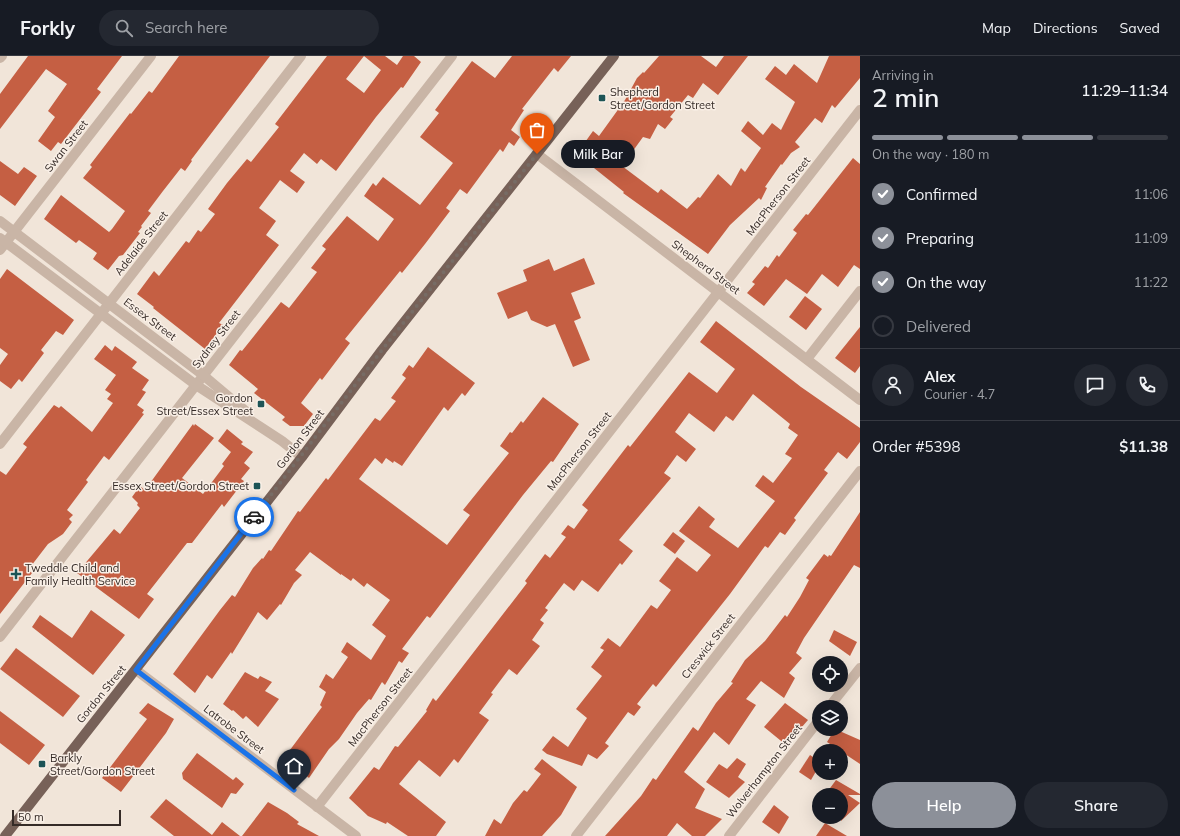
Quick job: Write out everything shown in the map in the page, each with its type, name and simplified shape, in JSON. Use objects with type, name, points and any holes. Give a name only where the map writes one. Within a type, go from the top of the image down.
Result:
[{"type":"main road","name":"Gordon Street","points":[[5,836],[302,456],[377,356],[614,56]]},
{"type":"street","name":"Swan Street","points":[[2,244],[14,232],[151,56]]},
{"type":"street","name":"Adelaide Street","points":[[0,444],[301,56]]},
{"type":"street","name":"Sydney Street","points":[[0,637],[452,56]]},
{"type":"street","name":"MacPherson Street","points":[[317,807],[860,110]]},
{"type":"street","name":"Shepherd Street","points":[[537,154],[860,400]]},
{"type":"street","name":"Essex Street","points":[[0,220],[203,375],[302,456]]},
{"type":"street","name":"Essex Street","points":[[2,244],[101,314],[196,385],[282,441]]},
{"type":"street","points":[[807,359],[860,291]]},
{"type":"street","name":"Creswick Street","points":[[576,836],[860,471]]},
{"type":"street","points":[[835,700],[860,668]]},
{"type":"street","name":"Latrobe Street","points":[[136,670],[356,836]]},
{"type":"street","name":"Wolverhampton Street","points":[[729,836],[812,729]]},
{"type":"building","points":[[28,56],[122,56],[97,89],[101,92],[61,144],[58,142],[51,151],[38,141],[55,117],[48,111],[67,84],[46,69],[0,129],[0,94]]},
{"type":"building","points":[[179,56],[270,56],[191,160],[192,161],[185,171],[181,168],[163,191],[148,211],[151,213],[141,226],[142,227],[138,232],[140,233],[123,255],[119,256],[108,270],[93,259],[97,253],[79,240],[76,243],[44,219],[61,195],[109,232],[112,229],[125,211],[83,178],[92,167],[90,165],[130,113],[131,114],[149,91],[152,93]]},
{"type":"building","points":[[327,56],[364,56],[385,56],[397,65],[403,56],[414,56],[421,62],[403,88],[401,87],[376,117],[336,171],[321,159],[317,164],[304,153],[290,171],[305,182],[297,193],[280,180],[259,208],[276,221],[266,235],[279,245],[219,323],[223,325],[205,349],[137,294],[154,271],[159,276],[186,241],[189,243],[198,230],[201,232],[215,214],[208,209],[247,159],[251,162],[279,127],[275,124]],"holes":[[[364,56],[381,70],[364,93],[346,79]]]},
{"type":"building","points":[[512,56],[571,56],[558,72],[554,68],[522,109],[524,110],[511,130],[520,137],[514,146],[509,142],[503,152],[500,149],[467,194],[460,189],[446,208],[450,211],[425,244],[402,273],[400,271],[345,339],[350,343],[322,380],[320,378],[301,403],[313,414],[304,426],[290,426],[282,420],[285,417],[254,393],[258,389],[229,365],[281,302],[289,308],[317,272],[311,268],[326,249],[322,246],[347,216],[378,241],[394,219],[364,196],[373,183],[376,186],[383,177],[420,205],[453,163],[420,137],[439,113],[435,110],[472,61],[495,78]]},
{"type":"building","points":[[659,56],[701,56],[716,67],[724,56],[748,56],[718,95],[703,83],[693,98],[688,95],[670,117],[673,119],[665,129],[658,124],[650,139],[643,137],[622,166],[658,193],[661,189],[687,209],[698,197],[700,198],[718,174],[731,186],[741,168],[745,172],[761,148],[741,131],[748,121],[763,135],[772,123],[781,130],[795,102],[765,79],[775,66],[786,75],[794,64],[817,83],[829,56],[860,56],[860,78],[835,108],[832,105],[822,123],[815,118],[795,142],[800,147],[791,153],[782,165],[781,164],[765,187],[767,188],[761,200],[759,198],[730,225],[708,254],[623,193],[624,192],[579,156],[585,147],[583,145],[593,131],[599,136],[625,100],[637,78],[643,72],[644,73]]},
{"type":"building","points":[[853,158],[860,164],[860,269],[854,265],[838,287],[822,274],[807,294],[786,279],[764,306],[747,293],[755,284],[752,282],[765,266],[768,268],[777,255],[779,257],[797,233],[793,230],[806,214],[808,215]]},
{"type":"building","points":[[0,161],[18,174],[24,167],[37,176],[15,206],[0,195]]},
{"type":"building","points":[[584,258],[595,284],[571,293],[581,318],[574,321],[590,360],[573,367],[555,324],[547,327],[531,320],[527,311],[508,319],[497,293],[527,281],[523,270],[549,259],[554,271]]},
{"type":"building","points":[[7,269],[74,320],[63,335],[56,331],[41,350],[44,353],[22,382],[19,379],[11,389],[0,381],[0,365],[8,354],[0,348],[0,279]]},
{"type":"building","points":[[805,296],[822,309],[806,330],[789,317]]},
{"type":"building","points":[[716,321],[801,387],[860,428],[860,442],[847,459],[838,452],[824,470],[828,473],[794,518],[796,520],[785,535],[780,532],[768,548],[765,546],[730,594],[656,687],[653,684],[637,704],[641,707],[634,716],[628,712],[605,743],[609,746],[597,759],[588,754],[582,766],[547,754],[542,750],[553,736],[568,747],[587,718],[576,709],[602,676],[591,667],[604,650],[600,648],[608,638],[620,647],[651,605],[657,609],[671,590],[659,581],[677,557],[697,572],[711,555],[679,531],[699,506],[715,519],[709,527],[738,548],[775,501],[755,486],[763,475],[773,483],[792,458],[785,454],[798,435],[788,428],[790,424],[753,394],[733,421],[726,416],[714,432],[689,413],[675,432],[696,449],[686,462],[677,455],[664,473],[671,478],[619,540],[633,551],[622,565],[620,563],[598,592],[582,580],[574,591],[564,583],[545,608],[548,610],[540,620],[544,623],[532,640],[540,646],[517,675],[509,669],[491,693],[493,694],[479,713],[489,720],[458,763],[454,759],[440,777],[419,760],[399,784],[446,822],[436,836],[408,836],[387,822],[386,824],[368,816],[349,798],[374,767],[379,770],[395,746],[398,747],[427,711],[426,710],[433,698],[436,701],[527,583],[525,581],[545,554],[550,558],[566,537],[561,534],[568,525],[574,529],[588,510],[582,505],[628,445],[630,447],[689,372],[717,393],[735,369],[700,342]]},
{"type":"building","points":[[860,327],[860,366],[855,373],[835,358]]},
{"type":"building","points":[[105,345],[112,351],[115,346],[137,362],[132,368],[149,380],[142,390],[146,392],[137,405],[144,410],[142,413],[144,414],[109,460],[104,456],[86,480],[88,482],[67,510],[73,515],[69,519],[72,522],[63,534],[48,544],[28,570],[32,573],[0,614],[0,471],[6,475],[27,447],[23,444],[54,405],[59,408],[61,406],[92,432],[113,403],[107,399],[111,394],[105,390],[116,375],[94,359]]},
{"type":"building","points":[[428,347],[475,383],[465,396],[462,393],[448,411],[444,407],[402,466],[394,461],[393,463],[386,458],[382,464],[375,458],[359,479],[447,545],[470,515],[463,510],[509,453],[500,446],[510,432],[512,433],[521,421],[523,423],[543,397],[579,424],[553,462],[551,461],[523,495],[430,618],[427,616],[402,649],[409,653],[402,663],[399,661],[385,685],[382,682],[371,700],[369,699],[357,713],[309,778],[284,758],[322,707],[320,705],[326,692],[319,687],[326,674],[333,679],[348,657],[341,652],[347,642],[371,660],[386,636],[372,625],[390,600],[367,583],[364,587],[353,578],[351,581],[341,575],[310,552],[295,570],[302,575],[294,583],[281,605],[280,604],[267,620],[258,612],[232,654],[231,652],[212,679],[207,675],[195,693],[173,674],[232,595],[235,597],[253,568],[262,558],[263,559],[269,550],[271,551],[298,511],[300,512],[326,478],[328,480],[375,418],[380,421],[396,401],[391,398],[406,378],[402,375],[409,365],[413,368]]},
{"type":"building","points":[[193,424],[214,438],[182,478],[203,494],[224,466],[222,464],[231,452],[218,441],[227,429],[243,442],[241,444],[253,452],[244,463],[250,468],[241,479],[244,481],[224,507],[222,504],[192,543],[187,543],[147,594],[154,599],[139,619],[77,573],[114,529],[120,534],[140,508],[137,505],[138,503],[132,497],[140,486],[145,490]]},
{"type":"building","points":[[860,512],[860,568],[854,565],[804,638],[796,653],[802,658],[789,673],[795,678],[784,698],[761,681],[746,699],[756,705],[729,745],[714,732],[684,772],[705,789],[695,808],[722,819],[705,836],[692,836],[677,823],[667,836],[605,836],[641,796],[653,778],[656,780],[693,727],[698,731],[716,703],[733,683],[731,682],[745,660],[765,641],[785,615],[787,617],[809,580],[806,578],[824,554],[828,557],[829,555],[831,556]]},
{"type":"building","points":[[673,532],[685,541],[675,554],[663,545]]},
{"type":"building","points":[[91,610],[125,635],[93,675],[32,627],[40,615],[72,638]]},
{"type":"building","points":[[834,630],[857,642],[850,656],[829,641]]},
{"type":"building","points":[[16,648],[80,696],[63,717],[0,669]]},
{"type":"building","points":[[245,672],[258,679],[260,676],[272,682],[265,691],[279,699],[258,727],[246,716],[243,719],[223,704]]},
{"type":"building","points":[[148,703],[174,719],[166,733],[121,792],[102,778],[147,719],[139,713]]},
{"type":"building","points":[[785,703],[808,720],[786,745],[764,727]]},
{"type":"building","points":[[0,711],[45,745],[29,765],[0,743]]},
{"type":"building","points":[[848,735],[860,740],[860,764],[848,756],[848,744],[830,744],[827,742],[831,736],[848,736]]},
{"type":"building","points":[[197,753],[233,780],[236,777],[244,784],[236,794],[231,793],[222,808],[183,779],[182,773]]},
{"type":"building","points":[[810,755],[812,756],[811,780],[799,772]]},
{"type":"building","points":[[737,758],[746,764],[738,777],[745,782],[729,798],[706,782],[719,764],[727,769]]},
{"type":"building","points":[[542,759],[577,787],[561,815],[542,836],[485,836],[494,819],[501,824],[513,803],[524,790],[527,792],[541,774],[534,769]]},
{"type":"building","points":[[836,780],[860,795],[848,795],[848,788],[830,788]]},
{"type":"building","points":[[848,795],[860,803],[848,814]]},
{"type":"building","points":[[166,799],[212,835],[222,822],[240,836],[174,836],[150,817]]},
{"type":"building","points":[[268,802],[299,822],[297,824],[319,836],[242,836]]},
{"type":"building","points":[[774,805],[789,817],[779,834],[762,822]]},
{"type":"building","points":[[824,824],[827,824],[847,836],[816,836]]},
{"type":"way so far","points":[[254,517],[382,350],[537,154]]},
{"type":"place","name":"Shepherd Street/Gordon Street","points":[[602,98]]},
{"type":"place","name":"Milk Bar","points":[[537,154]]},
{"type":"place","name":"Gordon Street/Essex Street","points":[[261,404]]},
{"type":"place","name":"Essex Street/Gordon Street","points":[[257,486]]},
{"type":"place","name":"Tweddle Child and Family Health Service","points":[[16,574]]},
{"type":"place","name":"Barkly Street/Gordon Street","points":[[42,764]]},
{"type":"route","points":[[254,517],[136,670],[294,790]]}]
